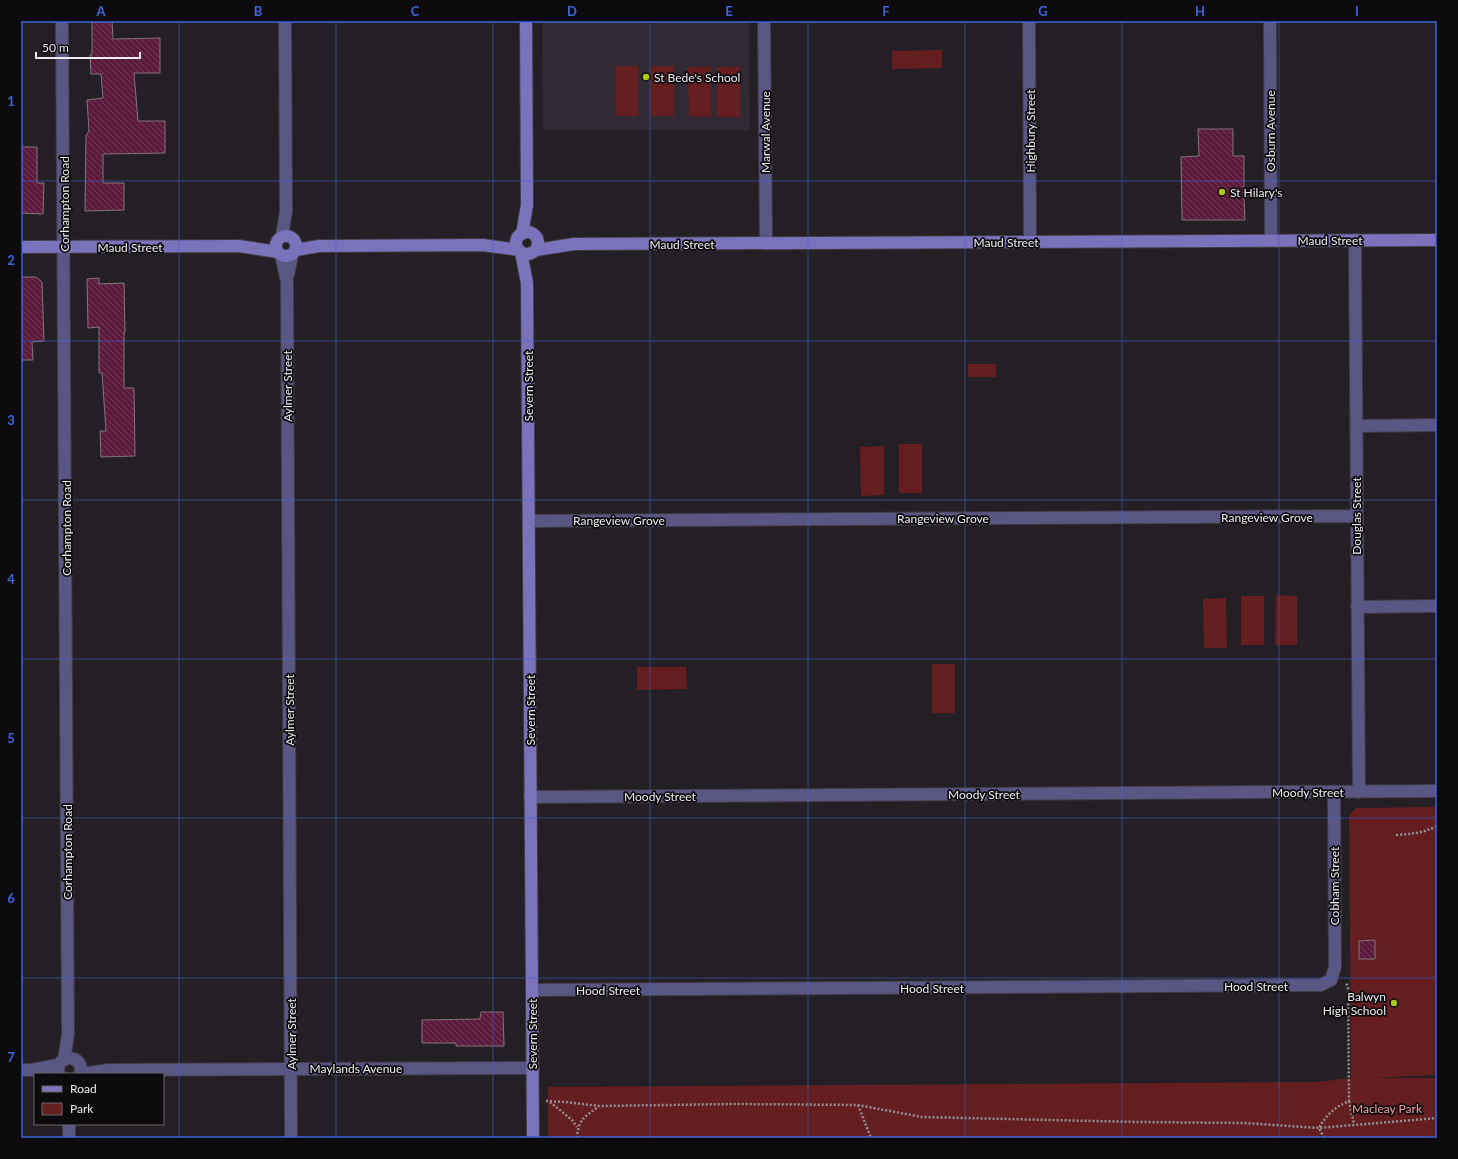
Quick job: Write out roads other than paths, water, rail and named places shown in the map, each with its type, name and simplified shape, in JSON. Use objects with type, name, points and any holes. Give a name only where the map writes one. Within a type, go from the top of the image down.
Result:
[{"type":"street","name":"Corhampton Road","points":[[62,21],[69,1068]]},
{"type":"street","name":"Aylmer Street","points":[[285,21],[292,1138]]},
{"type":"street","points":[[526,21],[528,235],[539,244],[535,251],[528,254],[520,251],[516,244],[528,235]]},
{"type":"street","name":"Marwal Avenue","points":[[764,21],[766,243]]},
{"type":"street","name":"Highbury Street","points":[[1029,21],[1030,242]]},
{"type":"street","name":"Osburn Avenue","points":[[1270,21],[1271,240]]},
{"type":"street","name":"Maud Street","points":[[483,245],[528,235],[574,244]]},
{"type":"street","name":"Douglas Street","points":[[1355,240],[1359,792]]},
{"type":"street","name":"Maud Street","points":[[535,251],[574,244],[1437,240]]},
{"type":"street","name":"Maud Street","points":[[21,247],[483,245],[520,251]]},
{"type":"street","name":"Severn Street","points":[[520,251],[527,283],[533,1138]]},
{"type":"street","name":"Severn Street","points":[[527,283],[535,251]]},
{"type":"street","points":[[1356,426],[1437,425]]},
{"type":"street","name":"Rangeview Grove","points":[[529,521],[1356,516]]},
{"type":"street","points":[[1357,607],[1437,606]]},
{"type":"street","name":"Moody Street","points":[[530,797],[1437,791]]},
{"type":"street","name":"Cobham Street","points":[[1331,980],[1335,967],[1334,792]]},
{"type":"street","name":"Hood Street","points":[[532,990],[1316,985],[1331,980]]},
{"type":"street","name":"Maylands Avenue","points":[[26,1070],[69,1068],[108,1070],[533,1068]]},
{"type":"street","points":[[69,1125],[69,1138]]},
{"type":"place","name":"St Bede's School","points":[[646,77]]},
{"type":"place","name":"St Hilary's","points":[[1222,192]]},
{"type":"place","name":"Balwyn High School","points":[[1394,1003]]},
{"type":"park label","name":"Macleay Park","points":[[1387,1108]]}]
